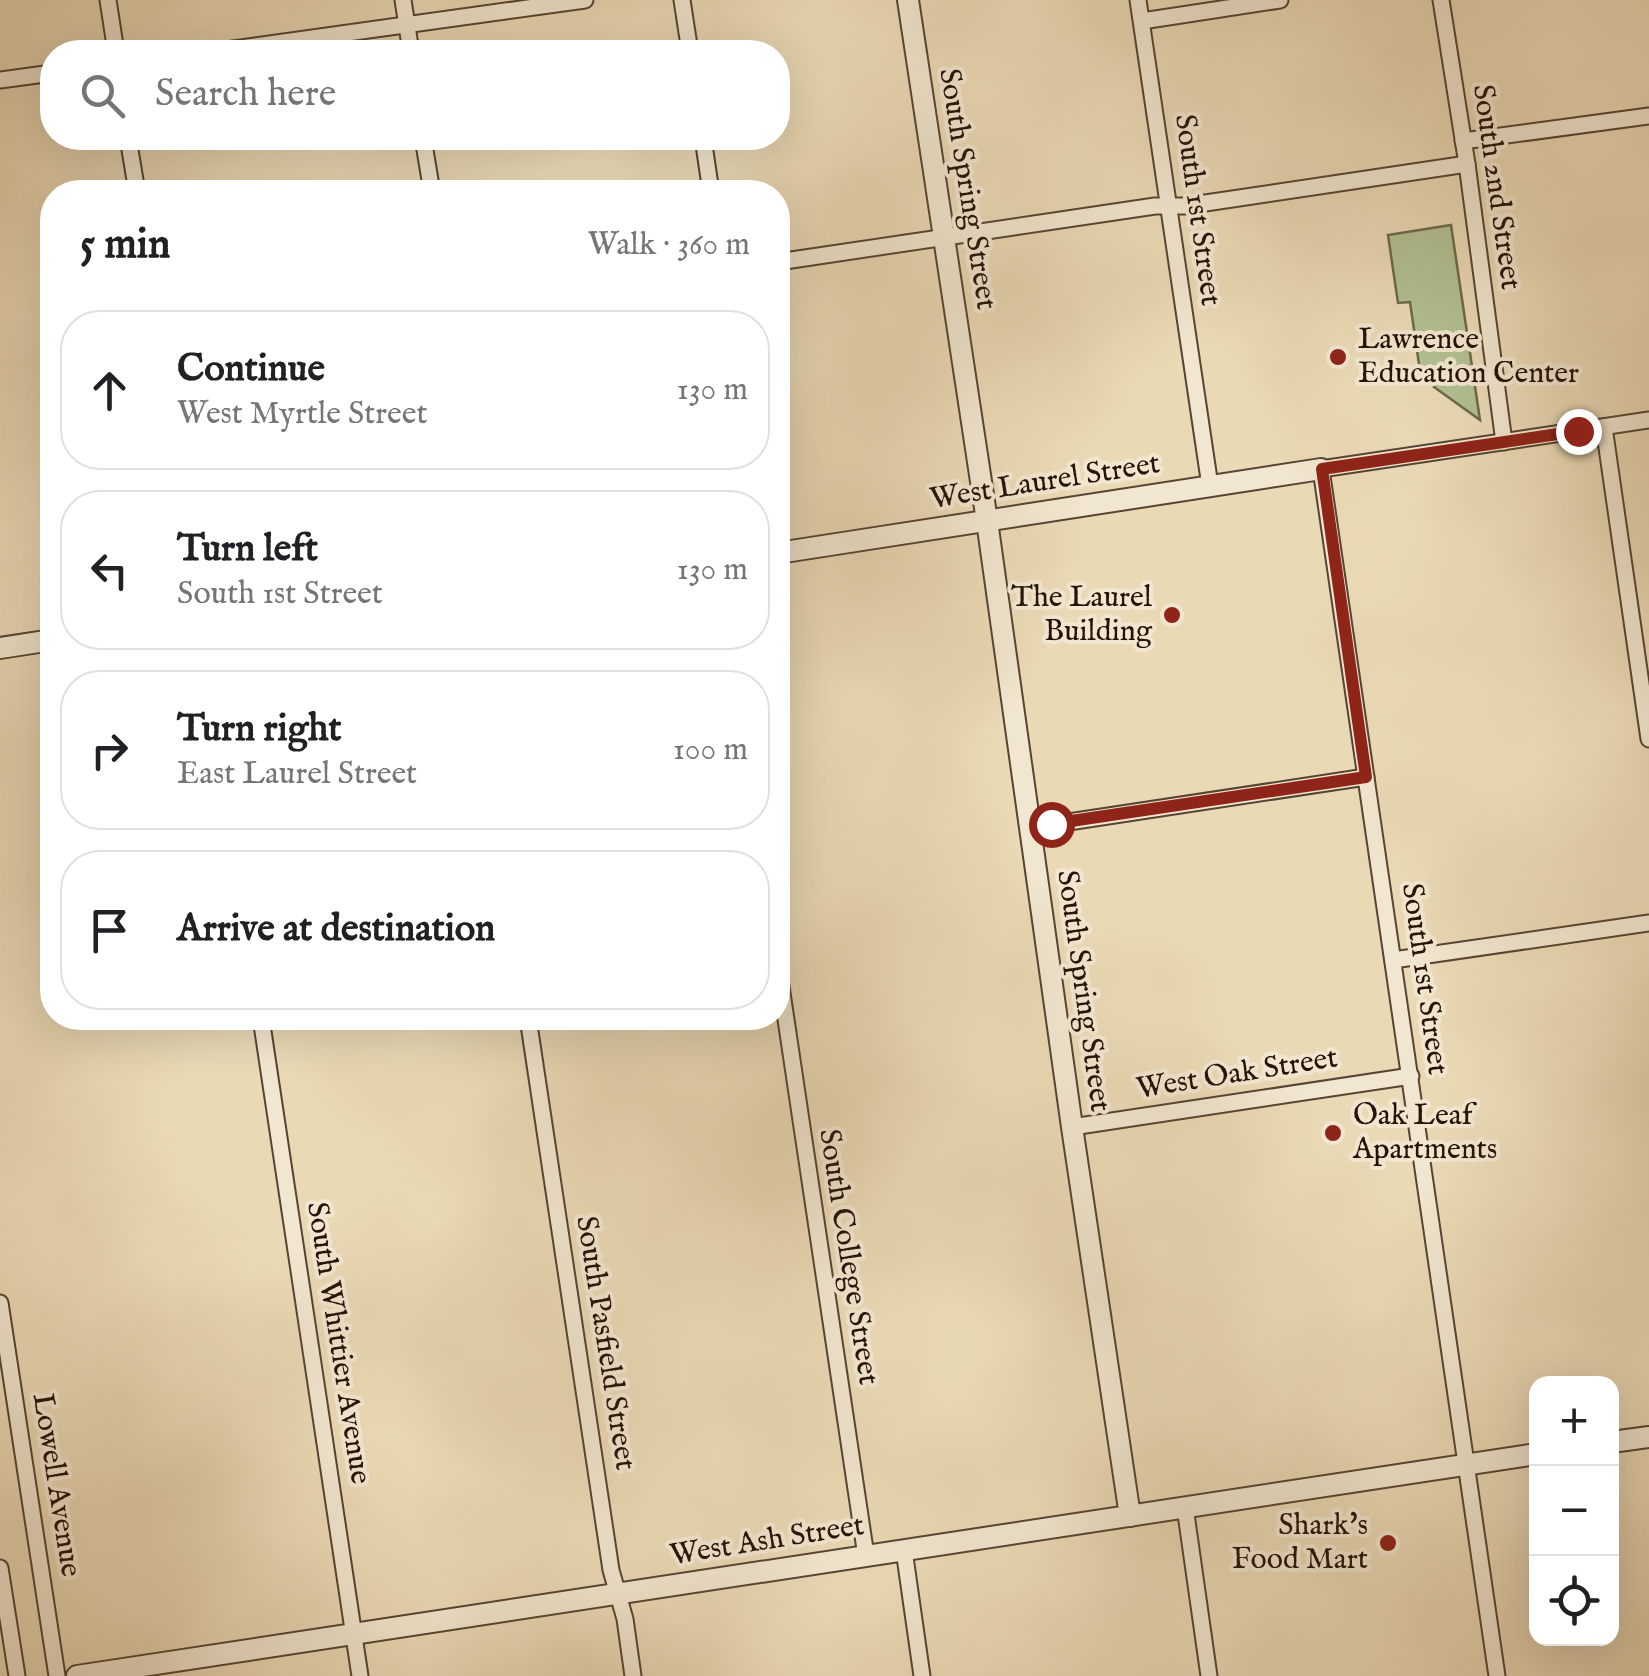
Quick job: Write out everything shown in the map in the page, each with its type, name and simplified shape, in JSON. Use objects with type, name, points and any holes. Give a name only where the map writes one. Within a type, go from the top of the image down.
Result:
[{"type":"street","points":[[108,0],[114,40]]},
{"type":"street","points":[[403,0],[409,40]]},
{"type":"street","points":[[296,40],[585,0]]},
{"type":"street","points":[[682,0],[688,40]]},
{"type":"street","name":"South Spring Street","points":[[908,0],[1130,1516]]},
{"type":"street","name":"South 1st Street","points":[[1138,0],[1210,486]]},
{"type":"street","points":[[1142,21],[1280,0]]},
{"type":"street","name":"South 2nd Street","points":[[1441,0],[1504,442]]},
{"type":"street","points":[[0,80],[40,75]]},
{"type":"street","points":[[1463,141],[1649,116]]},
{"type":"street","points":[[130,150],[135,180]]},
{"type":"street","points":[[426,150],[430,180]]},
{"type":"street","points":[[705,150],[709,180]]},
{"type":"street","points":[[790,260],[1467,164]]},
{"type":"street","points":[[1322,469],[1649,420]]},
{"type":"street","points":[[1604,427],[1649,740]]},
{"type":"street","name":"South 1st Street","points":[[1322,469],[1497,1676]]},
{"type":"street","name":"West Laurel Street","points":[[790,551],[1322,469]]},
{"type":"street","points":[[0,648],[40,642]]},
{"type":"street","points":[[1029,828],[1366,777]]},
{"type":"street","points":[[1393,960],[1649,923]]},
{"type":"street","name":"South Whittier Avenue","points":[[263,1030],[360,1676]]},
{"type":"street","name":"South Pasfield Street","points":[[530,1030],[612,1574],[625,1619],[633,1676]]},
{"type":"street","name":"South College Street","points":[[788,1030],[866,1556]]},
{"type":"street","name":"West Oak Street","points":[[1072,1126],[1410,1076]]},
{"type":"street","name":"Lowell Avenue","points":[[0,1303],[57,1676]]},
{"type":"street","points":[[1619,1441],[1649,1436]]},
{"type":"street","name":"West Ash Street","points":[[77,1676],[1529,1455]]},
{"type":"street","points":[[1185,1508],[1209,1676]]},
{"type":"street","points":[[904,1550],[922,1676]]},
{"type":"street","points":[[0,1568],[16,1676]]},
{"type":"green space","points":[[1451,225],[1480,420],[1434,387],[1441,377],[1431,371],[1424,380],[1421,378],[1410,302],[1398,303],[1388,235]]},
{"type":"place","name":"Lawrence Education Center","points":[[1338,357]]},
{"type":"place","name":"The Laurel Building","points":[[1172,615]]},
{"type":"place","name":"Oak Leaf Apartments","points":[[1333,1133]]},
{"type":"place","name":"Shark's Food Mart","points":[[1388,1543]]},
{"type":"route","points":[[1051,824],[1366,777],[1322,469],[1578,431]]}]
